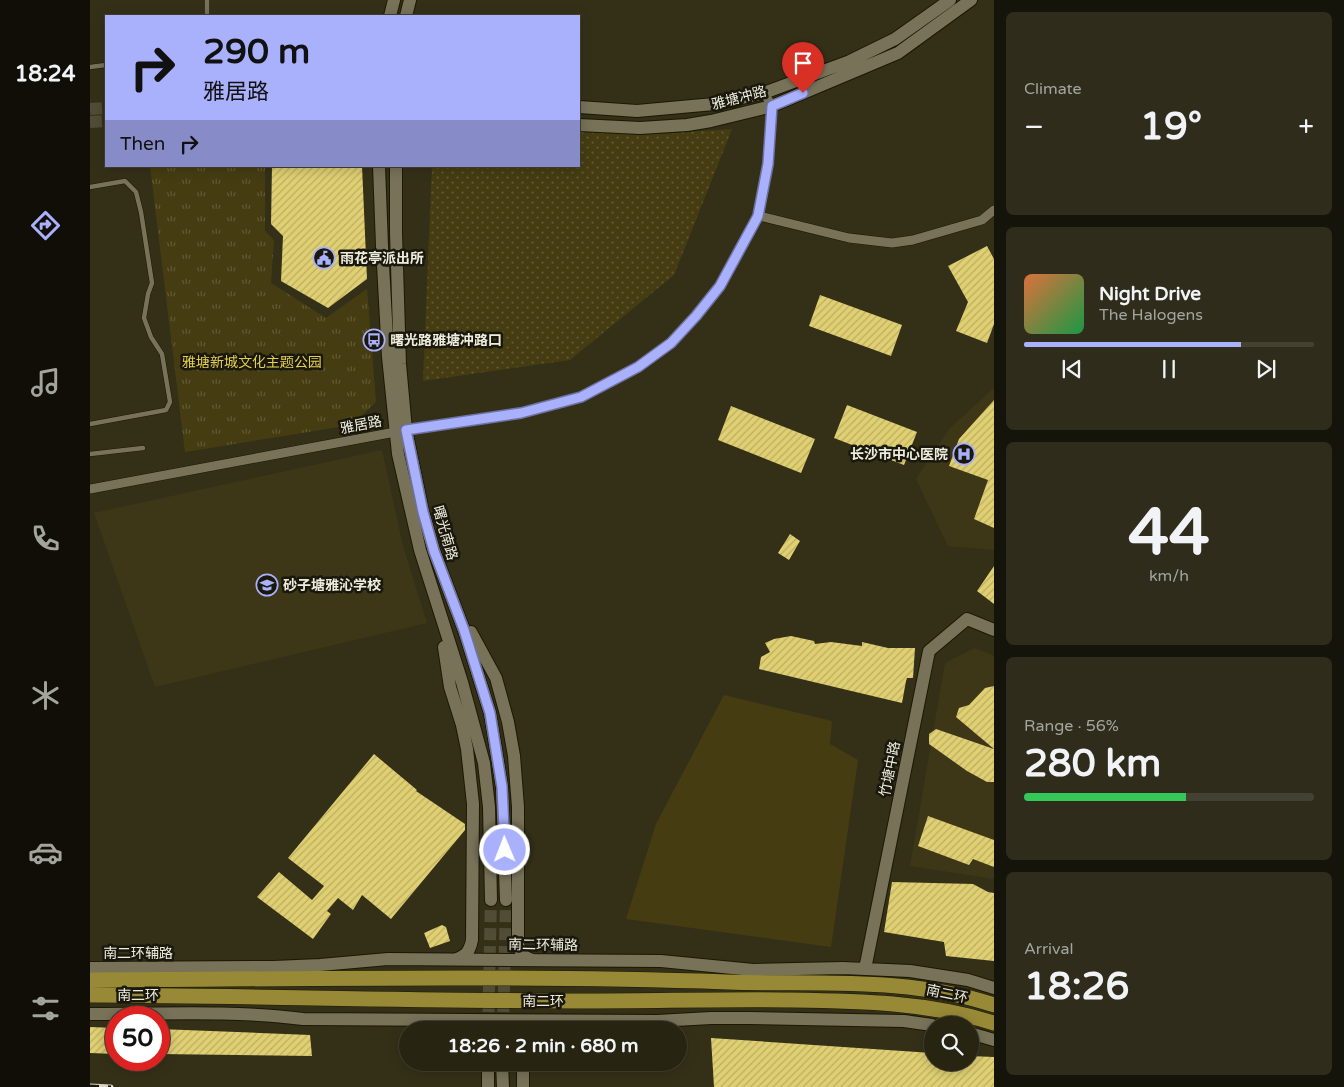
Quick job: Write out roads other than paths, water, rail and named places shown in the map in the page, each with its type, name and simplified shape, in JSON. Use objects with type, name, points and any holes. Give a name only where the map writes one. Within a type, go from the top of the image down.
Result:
[{"type":"highway","name":"南二环","points":[[90,980],[515,978],[842,983],[919,988],[994,1005]]},
{"type":"highway","name":"南二环","points":[[90,995],[556,1001],[858,1000],[938,1008],[994,1023]]},
{"type":"main road","points":[[390,15],[394,0]]},
{"type":"main road","points":[[406,15],[410,0]]},
{"type":"main road","name":"雅塘冲路","points":[[580,107],[637,111],[714,104],[764,93],[850,61],[895,39],[950,0]]},
{"type":"main road","name":"雅塘冲路","points":[[580,125],[640,128],[687,125],[711,122],[772,106],[898,53],[971,0]]},
{"type":"main road","name":"曙光南路","points":[[379,167],[383,264],[409,509],[462,682],[484,763],[489,807],[491,900]]},
{"type":"main road","name":"曙光南路","points":[[396,167],[400,431],[434,551],[453,598],[479,678],[495,740],[502,787],[506,900]]},
{"type":"main road","points":[[453,598],[496,678],[508,722],[514,756],[518,807],[518,943],[521,954],[533,960]]},
{"type":"main road","points":[[436,602],[450,687],[462,725],[467,749],[472,804],[471,945],[466,954],[455,959]]},
{"type":"main road","name":"竹塘中路","points":[[865,969],[929,651],[967,619],[994,630]]},
{"type":"main road","name":"南二环辅路","points":[[90,968],[274,968],[320,966],[388,959],[661,961],[753,970],[842,968],[910,971],[968,980],[994,988]]},
{"type":"main road","points":[[90,1014],[219,1013],[303,1019],[399,1022]]},
{"type":"main road","points":[[657,1021],[711,1018],[904,1021],[924,1024]]},
{"type":"main road","points":[[979,1036],[994,1040]]},
{"type":"main road","points":[[488,1071],[488,1087]]},
{"type":"main road","points":[[502,1071],[503,1087]]},
{"type":"main road","points":[[523,1071],[523,1087]]},
{"type":"street","points":[[764,93],[772,106]]},
{"type":"street","name":"雅居路","points":[[90,490],[400,431],[521,413],[581,397],[638,367],[671,343],[720,286],[758,216],[768,164],[772,106]]},
{"type":"street","points":[[758,216],[849,238],[892,243],[913,240],[982,220],[994,210]]},
{"type":"lane","points":[[207,0],[207,15]]},
{"type":"lane","points":[[90,67],[105,65]]},
{"type":"lane","points":[[90,187],[125,181],[136,192],[152,283],[144,318],[151,337],[162,354],[170,402],[166,410],[90,424]]},
{"type":"lane","points":[[90,454],[143,448]]},
{"type":"tunnel","points":[[90,109],[105,108]]},
{"type":"tunnel","points":[[90,122],[105,121]]},
{"type":"tunnel","points":[[488,1021],[491,900]]},
{"type":"tunnel","points":[[503,1021],[506,900]]},
{"type":"railway","points":[[90,1086],[111,1087]]},
{"type":"place","name":"雨花亭派出所","points":[[324,258]]},
{"type":"place","name":"曙光路雅塘冲路口","points":[[374,340]]},
{"type":"place","name":"长沙市中心医院","points":[[964,454]]},
{"type":"place","name":"砂子塘雅沁学校","points":[[267,585]]},
{"type":"park label","name":"雅塘新城文化主题公园","points":[[252,362]]}]
